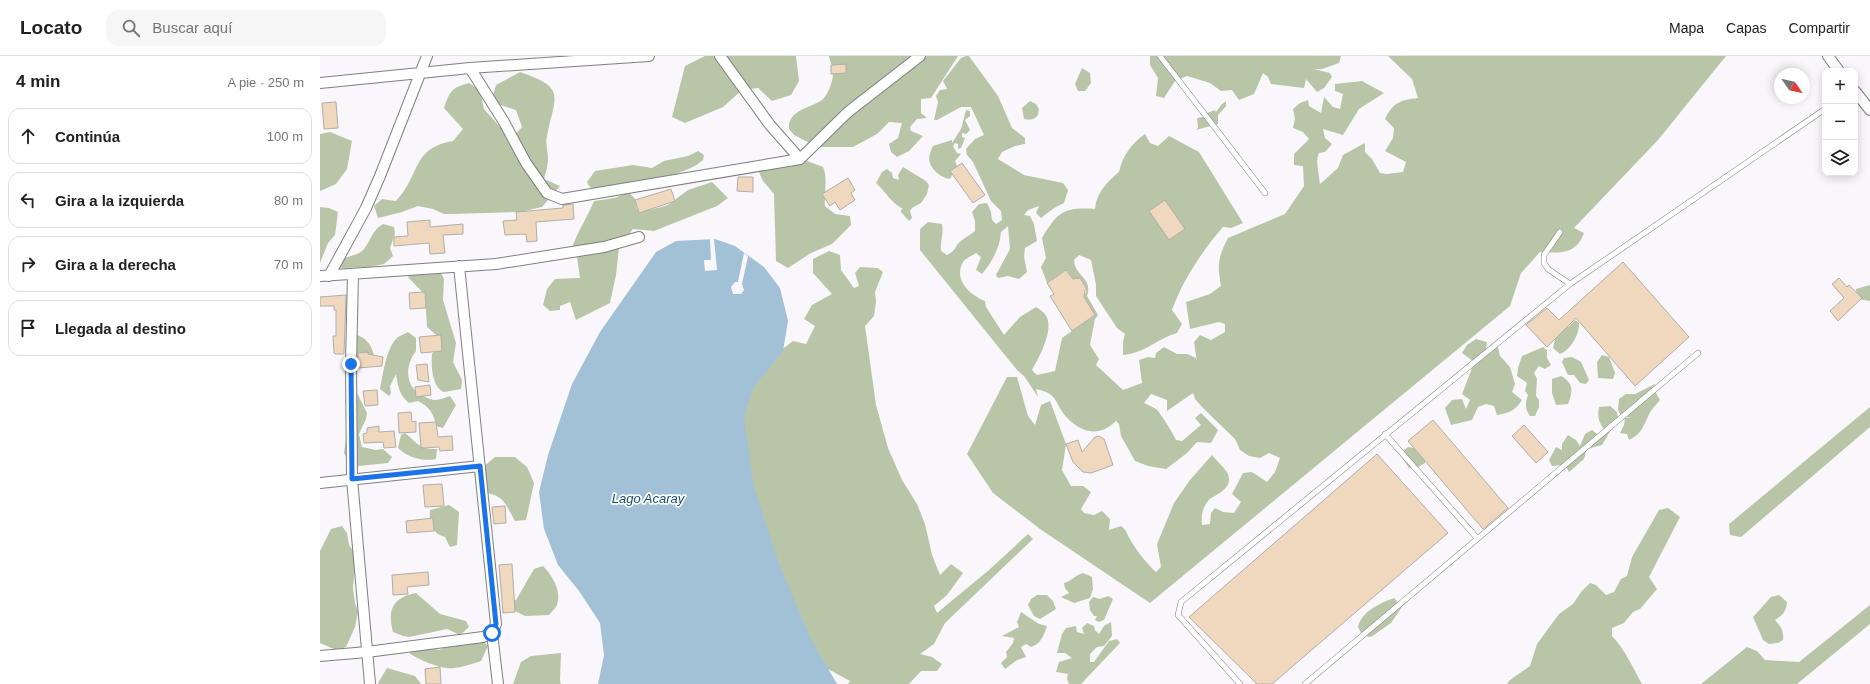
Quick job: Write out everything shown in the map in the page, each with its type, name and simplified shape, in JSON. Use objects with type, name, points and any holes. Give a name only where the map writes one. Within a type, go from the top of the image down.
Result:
[{"type":"street","points":[[324,276],[366,208],[422,73],[427,56]]},
{"type":"street","points":[[320,83],[470,68],[649,56]]},
{"type":"street","points":[[720,56],[770,125],[800,159]]},
{"type":"street","points":[[470,68],[504,122],[526,163],[547,193],[562,199],[800,159],[848,112],[920,56]]},
{"type":"street","points":[[1828,56],[1837,68]]},
{"type":"street","points":[[1858,95],[1870,110]]},
{"type":"street","points":[[324,276],[496,264],[581,252],[639,237]]},
{"type":"street","points":[[459,266],[496,624],[492,633],[498,684]]},
{"type":"street","points":[[353,274],[352,479],[370,684]]},
{"type":"street","points":[[320,483],[480,466]]},
{"type":"street","points":[[320,656],[367,652],[483,637],[492,633]]},
{"type":"lane","points":[[1160,56],[1265,193]]},
{"type":"lane","points":[[1240,684],[1178,615],[1181,602],[1570,284],[1822,112]]},
{"type":"lane","points":[[1560,232],[1544,255],[1544,263],[1548,269],[1570,284]]},
{"type":"lane","points":[[1305,684],[1698,353]]},
{"type":"lane","points":[[1385,434],[1477,538]]},
{"type":"green space","points":[[705,56],[796,56],[799,81],[791,95],[772,101],[758,88],[742,90],[723,107],[685,123],[672,117],[685,66]]},
{"type":"green space","points":[[829,56],[958,56],[931,98],[921,99],[921,113],[927,118],[917,119],[910,127],[911,131],[923,136],[909,151],[897,157],[891,152],[889,144],[898,138],[902,123],[889,122],[877,134],[853,147],[817,147],[794,135],[789,129],[789,123],[796,114],[822,100],[828,91],[832,82],[833,74]]},
{"type":"green space","points":[[969,56],[998,96],[1012,128],[1025,138],[1025,144],[1015,146],[1002,152],[998,159],[1024,175],[1063,183],[1068,190],[1064,203],[1054,208],[1041,218],[1036,213],[1039,206],[1028,210],[1024,215],[1030,216],[1034,224],[1037,241],[1025,248],[1024,257],[1027,272],[1019,279],[1008,276],[998,278],[996,275],[1010,249],[1008,226],[1001,232],[999,244],[995,254],[982,274],[976,270],[981,257],[976,253],[963,262],[960,269],[960,275],[965,286],[974,295],[985,301],[986,307],[1004,335],[1020,317],[1036,307],[1045,314],[1048,321],[1048,333],[1041,353],[1032,370],[1037,375],[1055,371],[1062,338],[1095,315],[1084,297],[1087,289],[1080,278],[1073,279],[1066,270],[1047,283],[1041,267],[1046,258],[1042,238],[1057,217],[1062,213],[1075,209],[1095,209],[1100,193],[1107,183],[1119,172],[1128,150],[1145,134],[1150,143],[1158,146],[1169,136],[1199,152],[1243,223],[1231,228],[1223,227],[1194,266],[1176,299],[1172,310],[1182,324],[1177,333],[1131,354],[1123,355],[1123,342],[1125,334],[1117,328],[1096,296],[1096,285],[1091,260],[1079,255],[1074,260],[1077,270],[1088,285],[1087,296],[1098,315],[1095,319],[1090,345],[1099,359],[1096,365],[1123,390],[1142,383],[1139,360],[1148,357],[1155,358],[1156,353],[1164,347],[1177,354],[1187,354],[1196,358],[1197,362],[1194,342],[1200,335],[1211,340],[1225,332],[1225,324],[1219,322],[1190,329],[1186,302],[1210,294],[1221,286],[1219,261],[1228,238],[1285,214],[1304,186],[1303,166],[1294,165],[1294,154],[1309,139],[1303,132],[1293,128],[1295,119],[1293,109],[1300,103],[1308,100],[1309,106],[1321,113],[1324,97],[1333,107],[1340,109],[1343,94],[1335,91],[1335,84],[1362,81],[1384,93],[1359,109],[1343,135],[1323,129],[1325,138],[1332,144],[1325,152],[1319,153],[1318,156],[1317,164],[1320,184],[1338,168],[1343,155],[1365,143],[1365,152],[1372,159],[1380,173],[1387,174],[1403,172],[1406,162],[1385,151],[1393,138],[1394,128],[1385,119],[1394,105],[1402,101],[1418,98],[1412,79],[1388,56],[1726,56],[1658,140],[1574,228],[1584,233],[1577,245],[1572,249],[1561,252],[1540,252],[1521,273],[1510,306],[1150,603],[1040,529],[993,493],[967,454],[1007,377],[1017,377],[1028,416],[1035,425],[1041,405],[1050,401],[1066,444],[1062,470],[1071,486],[1083,486],[1091,492],[1081,509],[1084,513],[1094,515],[1102,511],[1110,519],[1109,530],[1121,526],[1123,527],[1138,552],[1156,572],[1161,567],[1157,544],[1174,503],[1190,480],[1212,455],[1227,472],[1229,480],[1228,485],[1222,492],[1210,499],[1204,507],[1202,513],[1202,525],[1210,524],[1211,513],[1215,508],[1223,512],[1234,513],[1241,502],[1232,494],[1243,473],[1252,472],[1267,482],[1275,472],[1280,458],[1269,453],[1260,458],[1249,456],[1240,450],[1235,439],[1203,408],[1195,399],[1193,393],[1167,411],[1167,400],[1151,394],[1144,403],[1158,411],[1176,440],[1182,441],[1201,425],[1195,418],[1201,413],[1218,430],[1211,443],[1197,442],[1187,453],[1166,469],[1148,466],[1135,461],[1121,436],[1119,424],[1116,421],[1109,427],[1102,430],[1088,431],[1075,425],[1069,420],[1051,395],[1036,389],[1038,397],[1024,376],[1017,370],[920,250],[920,229],[928,222],[942,224],[943,231],[941,251],[947,255],[953,251],[959,243],[975,231],[975,221],[972,212],[979,204],[987,203],[991,212],[992,220],[996,224],[1002,220],[1001,211],[991,201],[973,162],[967,155],[966,149],[975,139],[984,135],[971,107],[961,107],[937,120],[934,120],[938,102],[936,96],[940,90],[947,89],[943,81],[961,58]]},
{"type":"green space","points":[[1150,56],[1341,56],[1339,63],[1322,69],[1314,69],[1330,73],[1332,77],[1324,88],[1317,92],[1306,79],[1304,88],[1271,84],[1268,77],[1263,73],[1254,94],[1239,100],[1232,90],[1221,91],[1210,83],[1187,76],[1175,81],[1164,98],[1156,96],[1158,78],[1150,65]]},
{"type":"green space","points":[[1082,68],[1090,73],[1091,83],[1085,91],[1078,91],[1075,84]]},
{"type":"green space","points":[[520,72],[545,83],[551,88],[554,95],[553,111],[546,139],[548,161],[544,179],[560,186],[542,207],[520,212],[444,214],[433,209],[418,206],[378,218],[374,206],[382,199],[396,201],[410,182],[423,156],[430,150],[440,145],[453,141],[463,129],[444,108],[452,91],[458,87],[469,83],[480,90],[484,109],[511,139],[522,127],[516,110],[491,102],[496,85]]},
{"type":"green space","points":[[1030,101],[1036,104],[1039,109],[1038,115],[1029,120],[1024,119],[1022,108]]},
{"type":"green space","points":[[1226,101],[1226,106],[1218,115],[1218,124],[1196,130],[1198,128],[1197,118],[1203,117],[1207,120],[1207,113],[1215,110],[1216,112]]},
{"type":"green space","points":[[966,110],[970,111],[970,116],[965,120],[970,130],[966,134],[962,133],[962,137],[965,138],[961,148],[958,149],[958,144],[955,143],[953,146],[957,153],[961,154],[955,161],[957,166],[950,179],[940,175],[931,166],[929,159],[930,154],[933,146],[952,140],[952,143],[961,129]]},
{"type":"green space","points":[[330,132],[352,141],[347,169],[336,184],[320,191],[320,134]]},
{"type":"green space","points":[[698,151],[704,155],[703,160],[695,166],[658,182],[596,191],[589,186],[587,182],[595,171],[633,165],[652,168],[664,161],[688,156]]},
{"type":"green space","points":[[792,158],[807,161],[823,167],[826,181],[825,206],[835,214],[850,216],[851,225],[832,244],[811,253],[788,268],[776,261],[774,194],[763,181],[759,172]]},
{"type":"green space","points":[[903,167],[926,181],[929,185],[927,194],[921,203],[912,208],[910,211],[912,218],[909,221],[901,212],[903,209],[892,201],[876,183],[882,172],[887,169],[892,173],[893,178],[899,180],[898,175]]},
{"type":"green space","points":[[712,182],[728,198],[717,206],[654,231],[633,229],[619,248],[616,275],[610,303],[576,320],[570,302],[560,306],[560,310],[550,311],[543,305],[547,289],[555,279],[580,278],[577,257],[573,245],[594,201],[615,198],[629,192],[635,199],[637,210],[650,210],[668,205],[688,190]]},
{"type":"green space","points":[[320,207],[329,208],[338,212],[335,235],[328,243],[320,263]]},
{"type":"green space","points":[[383,224],[394,227],[395,234],[390,248],[393,256],[384,264],[369,267],[341,268],[337,265],[343,259],[361,252],[374,232]]},
{"type":"green space","points":[[829,251],[840,255],[841,270],[854,288],[859,286],[855,273],[860,267],[878,268],[883,272],[875,292],[876,302],[874,316],[865,326],[876,405],[888,448],[902,480],[917,504],[925,524],[932,555],[940,575],[951,564],[963,573],[947,595],[934,606],[937,613],[989,570],[1028,534],[1033,539],[945,623],[934,644],[920,654],[932,657],[942,664],[937,671],[921,671],[909,684],[848,684],[850,681],[828,669],[805,644],[788,619],[741,441],[748,375],[793,341],[806,344],[815,326],[804,319],[812,305],[832,294],[813,273],[813,259]]},
{"type":"green space","points":[[415,269],[440,271],[444,279],[443,300],[456,343],[453,362],[462,380],[461,389],[444,392],[437,386],[433,376],[432,354],[439,346],[441,339],[427,327],[425,295],[408,277]]},
{"type":"green space","points":[[1870,285],[1870,301],[1857,299],[1856,289]]},
{"type":"green space","points":[[1575,320],[1579,323],[1578,332],[1568,349],[1560,354],[1553,348],[1556,334],[1565,325],[1568,327]]},
{"type":"green space","points":[[408,332],[416,338],[416,351],[412,357],[408,369],[408,375],[412,387],[423,396],[432,400],[439,400],[450,396],[456,405],[443,428],[436,426],[433,414],[426,406],[418,401],[409,403],[403,397],[397,382],[396,374],[390,386],[391,393],[389,396],[380,389],[390,348],[397,338]]},
{"type":"green space","points":[[354,334],[361,337],[370,345],[374,356],[365,360],[355,359]]},
{"type":"green space","points":[[1476,339],[1487,342],[1485,354],[1498,347],[1500,356],[1510,367],[1515,384],[1512,392],[1522,400],[1517,407],[1511,411],[1497,415],[1494,406],[1486,404],[1478,407],[1472,420],[1451,425],[1445,408],[1452,400],[1462,399],[1466,409],[1470,400],[1462,394],[1471,371],[1473,361],[1462,353],[1467,345]]},
{"type":"green space","points":[[1543,347],[1547,350],[1547,358],[1551,365],[1545,369],[1539,366],[1534,373],[1537,379],[1536,396],[1539,400],[1539,407],[1535,416],[1530,416],[1526,406],[1528,395],[1525,391],[1527,383],[1517,376],[1518,368],[1522,356]]},
{"type":"green space","points":[[1602,355],[1609,357],[1615,373],[1613,379],[1598,378],[1597,362]]},
{"type":"green space","points":[[1572,357],[1581,362],[1589,380],[1586,384],[1580,383],[1574,375],[1568,375],[1562,362],[1564,358]]},
{"type":"green space","points":[[1561,376],[1570,385],[1571,396],[1568,404],[1556,405],[1552,393],[1552,379]]},
{"type":"green space","points":[[1655,384],[1656,393],[1660,400],[1651,411],[1644,426],[1636,436],[1629,440],[1627,434],[1620,433],[1624,425],[1625,418],[1631,418],[1621,416],[1618,410],[1619,399],[1626,394],[1635,394]]},
{"type":"green space","points":[[351,392],[357,393],[367,413],[366,419],[359,434],[362,447],[376,450],[383,449],[392,457],[388,463],[358,466],[349,463],[344,453],[349,418],[345,401]]},
{"type":"green space","points":[[1610,406],[1617,412],[1618,418],[1602,445],[1587,449],[1584,459],[1569,472],[1565,465],[1552,466],[1549,460],[1556,447],[1562,450],[1562,444],[1568,435],[1576,440],[1580,446],[1585,434],[1592,430],[1601,437],[1606,431],[1599,420],[1599,407]]},
{"type":"green space","points":[[1870,407],[1870,427],[1741,537],[1730,535],[1729,524]]},
{"type":"green space","points":[[405,433],[422,447],[437,449],[436,459],[421,459],[406,454],[398,448],[401,435]]},
{"type":"green space","points":[[1408,447],[1414,448],[1425,458],[1425,463],[1415,469],[1409,468],[1403,459],[1404,450]]},
{"type":"green space","points":[[495,457],[515,457],[527,467],[534,483],[526,520],[515,521],[502,500],[493,495],[479,491],[475,482],[481,469]]},
{"type":"green space","points":[[449,505],[459,512],[457,545],[450,547],[445,537],[437,533],[432,527],[430,515],[430,510]]},
{"type":"green space","points":[[1668,508],[1680,517],[1649,577],[1657,589],[1640,609],[1633,612],[1624,623],[1612,628],[1612,636],[1625,653],[1642,684],[1507,684],[1510,680],[1530,666],[1537,644],[1559,614],[1573,604],[1581,592],[1590,583],[1596,585],[1606,595],[1614,592],[1621,579],[1627,576],[1632,557],[1659,510]]},
{"type":"green space","points":[[342,526],[347,533],[349,545],[356,555],[353,588],[358,612],[355,627],[346,647],[336,650],[320,643],[320,551],[331,529]]},
{"type":"green space","points":[[543,566],[550,574],[557,589],[557,605],[549,615],[525,616],[515,611],[513,601],[516,600],[534,569]]},
{"type":"green space","points":[[1083,573],[1092,577],[1093,589],[1090,598],[1074,603],[1061,597],[1069,593],[1065,588],[1064,583]]},
{"type":"green space","points":[[416,593],[440,614],[466,621],[469,627],[460,635],[447,629],[409,637],[393,632],[391,617],[394,606],[397,601],[402,598]]},
{"type":"green space","points":[[1037,595],[1047,595],[1053,601],[1056,609],[1040,619],[1034,616],[1028,605],[1031,599]]},
{"type":"green space","points":[[1779,595],[1787,602],[1784,613],[1775,620],[1782,629],[1783,640],[1778,643],[1769,644],[1763,640],[1753,617],[1771,597]]},
{"type":"green space","points":[[1108,596],[1113,599],[1104,620],[1099,622],[1095,620],[1097,616],[1094,616],[1090,610],[1089,602],[1093,597],[1100,599]]},
{"type":"green space","points":[[1394,598],[1402,607],[1391,623],[1371,637],[1362,635],[1358,627],[1363,617],[1377,605]]},
{"type":"green space","points":[[1870,605],[1870,624],[1797,684],[1701,684],[1747,647],[1757,651],[1765,660],[1799,662]]},
{"type":"green space","points":[[1021,612],[1039,624],[1047,626],[1043,636],[1037,644],[1031,647],[1026,644],[1021,647],[1026,657],[1017,660],[1005,669],[1001,663],[1007,657],[1006,652],[1013,643],[1014,638],[1002,636],[1019,627],[1017,622]]},
{"type":"green space","points":[[1111,622],[1112,636],[1104,646],[1097,647],[1090,654],[1090,662],[1094,662],[1109,641],[1117,639],[1120,643],[1081,684],[1069,684],[1067,679],[1068,674],[1056,672],[1059,662],[1072,658],[1065,653],[1057,653],[1062,634],[1066,628],[1076,626],[1077,632],[1084,634],[1082,628],[1087,623],[1094,626],[1095,630],[1099,634],[1104,626]]},
{"type":"green space","points":[[478,636],[488,646],[481,661],[464,666],[449,668],[437,666],[419,659],[409,653],[414,649],[426,647],[439,650],[463,640]]},
{"type":"green space","points":[[561,653],[561,684],[513,684],[521,662],[531,656]]},
{"type":"green space","points":[[387,668],[415,676],[421,684],[379,684],[378,683]]},
{"type":"water","name":"Lago Acaray","points":[[715,239],[735,246],[764,267],[780,288],[788,321],[783,351],[753,388],[744,417],[754,487],[778,561],[811,639],[837,684],[598,684],[604,655],[600,623],[579,591],[558,565],[544,529],[539,492],[548,455],[572,384],[600,332],[656,252],[676,241]]},
{"type":"pier","points":[[710,239],[714,239],[717,270],[705,271],[704,260],[711,260]]},
{"type":"pier","points":[[744,253],[748,256],[742,284],[744,290],[741,294],[733,294],[731,287],[735,282],[738,282]]},
{"type":"building","points":[[846,64],[846,73],[831,74],[831,65]]},
{"type":"building","points":[[336,102],[338,128],[324,129],[322,103]]},
{"type":"building","points":[[962,163],[985,195],[973,203],[950,171]]},
{"type":"building","points":[[738,177],[753,177],[753,192],[737,191]]},
{"type":"building","points":[[848,178],[855,190],[851,193],[855,200],[840,210],[835,202],[830,206],[822,194]]},
{"type":"building","points":[[671,189],[675,201],[639,213],[635,200]]},
{"type":"building","points":[[1165,200],[1185,229],[1169,240],[1149,211]]},
{"type":"building","points":[[573,204],[574,219],[536,222],[537,241],[527,242],[526,234],[505,235],[503,221],[517,220],[516,212],[563,208],[563,205]]},
{"type":"building","points":[[430,220],[430,227],[463,224],[463,234],[443,235],[445,253],[430,254],[429,243],[394,246],[394,237],[408,236],[407,222]]},
{"type":"building","points":[[1623,262],[1689,337],[1635,386],[1576,318],[1547,347],[1526,325],[1547,308],[1559,320]]},
{"type":"building","points":[[1066,270],[1073,279],[1080,278],[1087,289],[1085,290],[1084,297],[1095,315],[1072,331],[1050,296],[1054,294],[1047,283]]},
{"type":"building","points":[[1839,278],[1847,287],[1849,285],[1862,298],[1838,321],[1830,311],[1844,298],[1832,284]]},
{"type":"building","points":[[425,292],[426,308],[410,309],[409,293]]},
{"type":"building","points":[[346,295],[344,354],[336,354],[334,353],[333,336],[336,336],[336,310],[334,310],[334,306],[320,306],[320,297]]},
{"type":"building","points":[[441,335],[442,351],[421,353],[419,337]]},
{"type":"building","points":[[368,352],[368,354],[383,357],[382,366],[358,368],[358,353]]},
{"type":"building","points":[[427,364],[429,382],[418,380],[416,365]]},
{"type":"building","points":[[430,385],[431,395],[416,397],[415,387]]},
{"type":"building","points":[[377,390],[378,405],[365,406],[363,391]]},
{"type":"building","points":[[411,412],[412,422],[416,421],[416,432],[399,433],[398,413]]},
{"type":"building","points":[[1433,420],[1508,508],[1483,529],[1408,441]]},
{"type":"building","points":[[436,422],[438,437],[452,436],[453,450],[440,451],[439,447],[421,448],[419,423]]},
{"type":"building","points":[[1524,425],[1548,452],[1536,463],[1512,436]]},
{"type":"building","points":[[379,426],[379,432],[394,431],[396,447],[384,448],[383,442],[364,443],[363,434],[367,433],[367,428]]},
{"type":"building","points":[[1099,436],[1104,439],[1113,465],[1091,473],[1083,472],[1073,462],[1066,444],[1078,440],[1082,452],[1095,437]]},
{"type":"building","points":[[1377,454],[1448,533],[1272,684],[1257,684],[1189,617]]},
{"type":"building","points":[[442,484],[444,506],[425,507],[423,485]]},
{"type":"building","points":[[505,506],[506,523],[494,524],[492,507]]},
{"type":"building","points":[[433,518],[434,531],[407,533],[406,521]]},
{"type":"building","points":[[512,564],[515,612],[503,613],[499,565]]},
{"type":"building","points":[[428,572],[429,585],[407,587],[408,594],[393,595],[392,575]]},
{"type":"building","points":[[440,667],[441,684],[426,684],[425,669]]},
{"type":"route","points":[[351,364],[352,479],[480,466],[496,624],[492,633]]}]
